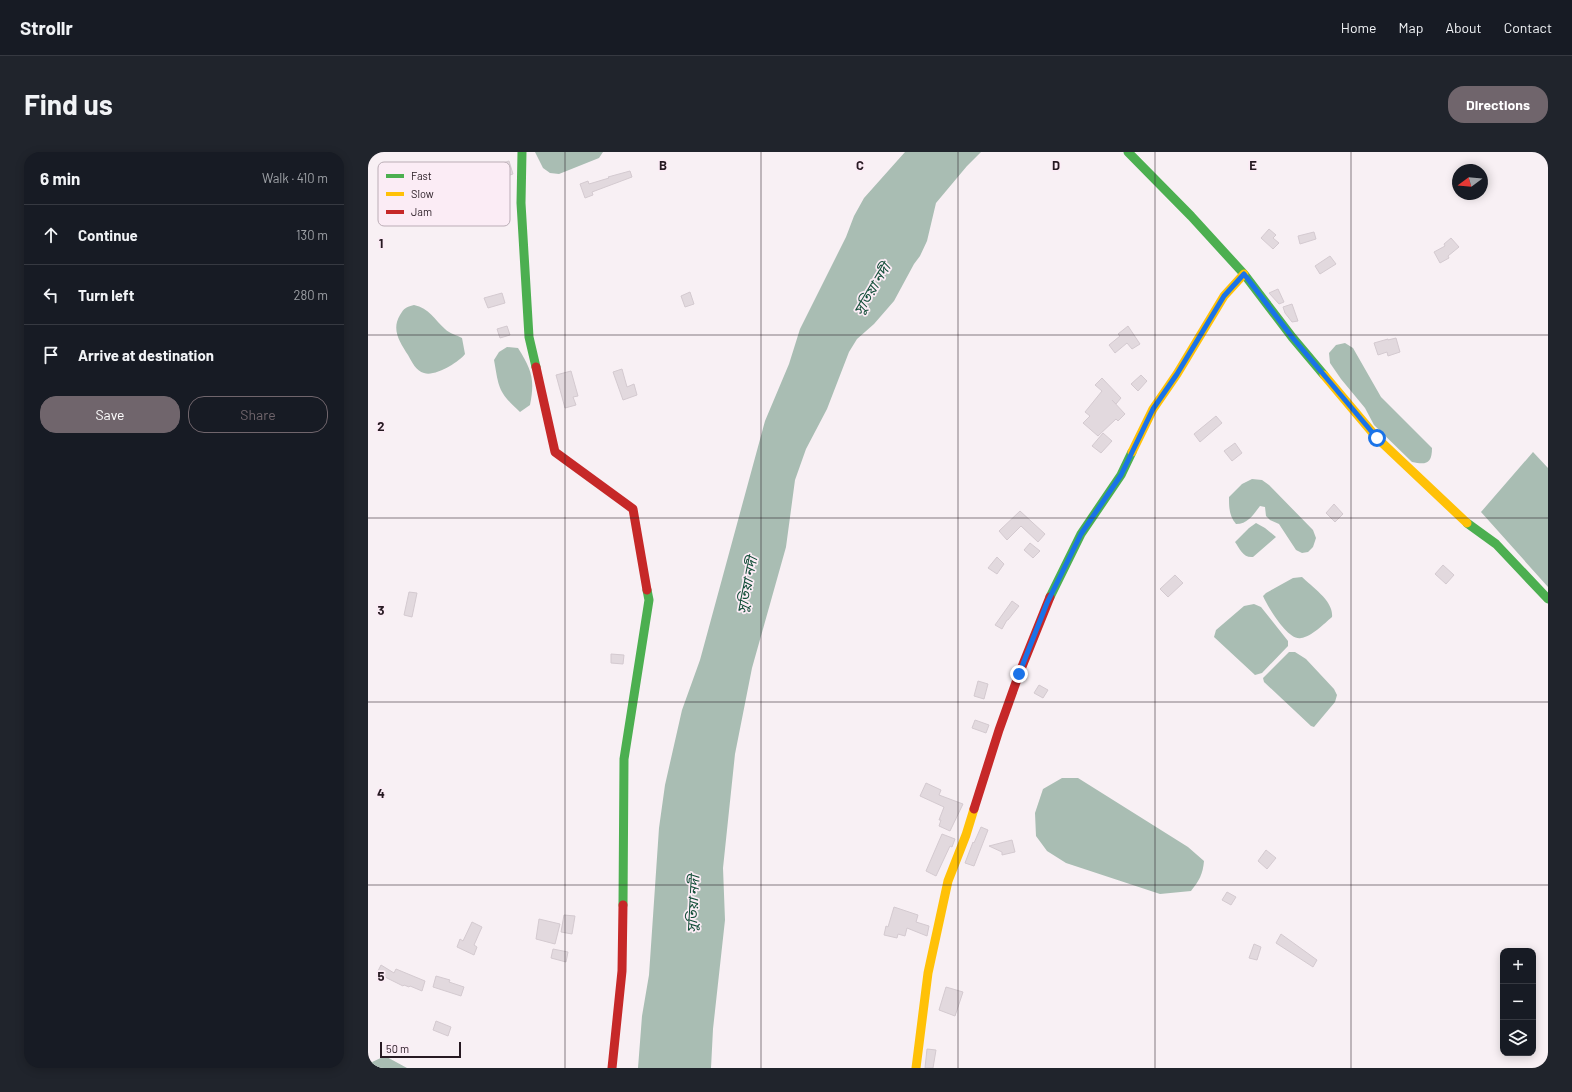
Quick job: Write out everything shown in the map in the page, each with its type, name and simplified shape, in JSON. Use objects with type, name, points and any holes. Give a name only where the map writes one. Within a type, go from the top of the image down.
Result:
[{"type":"street","points":[[522,152],[521,203],[529,337],[555,452],[633,509],[649,600],[624,759],[622,971],[612,1068]]},
{"type":"street","points":[[1128,152],[1191,216],[1244,274],[1292,337],[1377,438],[1464,521],[1496,544],[1548,599]]},
{"type":"street","points":[[916,1068],[928,974],[948,881],[966,836],[999,730],[1047,603],[1081,534],[1121,475],[1153,409],[1177,374],[1224,296],[1244,274]]},
{"type":"water","points":[[535,152],[603,152],[599,158],[559,174],[550,173],[543,168]]},
{"type":"water","name":"সুতিয়া নদী","points":[[905,152],[981,152],[967,166],[936,203],[927,241],[894,301],[874,324],[857,339],[849,352],[827,409],[806,449],[795,480],[786,547],[752,668],[735,754],[723,868],[725,920],[713,1029],[711,1068],[638,1068],[642,1016],[649,975],[659,828],[665,785],[682,710],[700,660],[765,421],[789,364],[800,329],[846,237],[854,216],[864,198]]},
{"type":"water","points":[[414,305],[428,312],[447,331],[462,338],[465,354],[452,365],[440,371],[429,374],[421,372],[416,368],[402,345],[396,331],[397,320],[401,313],[409,306]]},
{"type":"water","points":[[1345,343],[1353,348],[1381,397],[1432,448],[1431,457],[1427,462],[1412,462],[1374,425],[1365,408],[1341,379],[1330,363],[1329,353],[1336,345]]},
{"type":"water","points":[[507,347],[518,348],[531,375],[532,389],[530,405],[520,412],[503,394],[497,377],[494,360],[499,352]]},
{"type":"water","points":[[1533,452],[1548,468],[1548,587],[1481,512]]},
{"type":"water","points":[[1252,479],[1262,480],[1269,485],[1313,530],[1316,538],[1313,547],[1308,552],[1302,553],[1296,550],[1279,524],[1270,520],[1266,516],[1265,507],[1260,506],[1247,521],[1236,524],[1229,508],[1229,497],[1242,484]]},
{"type":"water","points":[[1256,523],[1276,537],[1253,557],[1250,557],[1244,555],[1235,542]]},
{"type":"water","points":[[1302,577],[1322,595],[1330,605],[1332,617],[1322,626],[1305,637],[1296,638],[1279,622],[1263,596],[1293,578]]},
{"type":"water","points":[[1254,604],[1261,607],[1288,641],[1288,646],[1262,673],[1255,675],[1214,637],[1216,630],[1244,606]]},
{"type":"water","points":[[1289,652],[1295,652],[1306,659],[1334,689],[1337,695],[1335,702],[1314,727],[1311,726],[1264,682],[1263,678]]},
{"type":"water","points":[[1062,778],[1078,778],[1188,847],[1204,861],[1203,870],[1200,877],[1191,891],[1160,894],[1066,863],[1047,851],[1036,836],[1035,813],[1043,789]]},
{"type":"water","points":[[385,1056],[407,1068],[368,1068],[370,1063]]},
{"type":"building","points":[[510,164],[513,174],[510,175]]},
{"type":"building","points":[[630,171],[632,177],[592,192],[593,195],[585,198],[580,184],[588,181],[589,184]]},
{"type":"building","points":[[1269,229],[1276,235],[1273,238],[1279,243],[1273,249],[1261,238]]},
{"type":"building","points":[[1314,232],[1316,239],[1300,244],[1298,236]]},
{"type":"building","points":[[1451,238],[1459,247],[1448,256],[1449,258],[1440,263],[1434,252],[1445,246],[1444,244]]},
{"type":"building","points":[[1330,256],[1336,264],[1320,274],[1315,266]]},
{"type":"building","points":[[1278,289],[1284,302],[1279,304],[1269,293]]},
{"type":"building","points":[[690,292],[694,304],[685,307],[681,296]]},
{"type":"building","points":[[502,293],[505,303],[488,308],[484,298]]},
{"type":"building","points":[[1292,304],[1298,321],[1292,322],[1285,313],[1283,307]]},
{"type":"building","points":[[507,326],[510,335],[500,338],[497,329]]},
{"type":"building","points":[[1128,326],[1140,344],[1132,349],[1127,343],[1115,353],[1109,345],[1120,336],[1118,334]]},
{"type":"building","points":[[1396,338],[1400,352],[1388,356],[1387,352],[1378,355],[1374,343]]},
{"type":"building","points":[[622,369],[627,387],[634,384],[637,395],[623,400],[613,372]]},
{"type":"building","points":[[571,371],[578,396],[573,397],[576,405],[565,408],[556,375]]},
{"type":"building","points":[[1141,375],[1147,381],[1138,391],[1131,384]]},
{"type":"building","points":[[1102,378],[1121,398],[1116,404],[1112,400],[1125,414],[1118,421],[1116,419],[1098,436],[1083,423],[1090,416],[1085,412],[1102,391],[1095,385]]},
{"type":"building","points":[[1216,416],[1222,423],[1200,442],[1194,434]]},
{"type":"building","points":[[1103,433],[1112,441],[1101,453],[1092,446]]},
{"type":"building","points":[[1235,443],[1242,453],[1232,461],[1224,451]]},
{"type":"building","points":[[1334,504],[1343,514],[1335,522],[1326,513]]},
{"type":"building","points":[[1020,511],[1045,534],[1038,542],[1021,526],[1007,540],[999,531]]},
{"type":"building","points":[[1030,543],[1040,551],[1033,558],[1024,550]]},
{"type":"building","points":[[997,557],[1004,564],[997,574],[988,568]]},
{"type":"building","points":[[1443,565],[1454,575],[1446,584],[1435,574]]},
{"type":"building","points":[[1175,575],[1183,583],[1168,597],[1160,589]]},
{"type":"building","points":[[409,592],[417,593],[412,617],[404,615]]},
{"type":"building","points":[[1012,601],[1019,606],[1007,620],[1002,629],[995,625]]},
{"type":"building","points":[[611,654],[624,655],[623,664],[611,663]]},
{"type":"building","points":[[978,681],[988,684],[984,699],[974,696]]},
{"type":"building","points":[[1039,685],[1048,690],[1043,698],[1034,693]]},
{"type":"building","points":[[975,720],[989,725],[986,733],[972,728]]},
{"type":"building","points":[[926,783],[941,790],[939,795],[963,804],[950,831],[939,826],[941,820],[939,820],[944,807],[920,796]]},
{"type":"building","points":[[981,827],[988,830],[974,866],[965,863],[973,842],[974,843]]},
{"type":"building","points":[[942,834],[955,839],[952,847],[950,846],[936,876],[926,871]]},
{"type":"building","points":[[1012,840],[1015,852],[1002,855],[1002,852],[989,846]]},
{"type":"building","points":[[1266,850],[1276,858],[1267,869],[1258,861]]},
{"type":"building","points":[[1227,892],[1236,897],[1231,905],[1222,900]]},
{"type":"building","points":[[894,907],[918,915],[916,922],[929,926],[927,936],[907,928],[905,936],[898,934],[897,938],[884,935]]},
{"type":"building","points":[[564,915],[575,916],[572,934],[561,932]]},
{"type":"building","points":[[539,919],[560,924],[555,944],[536,939]]},
{"type":"building","points":[[472,922],[482,927],[474,945],[477,947],[474,955],[457,947],[460,939],[463,941]]},
{"type":"building","points":[[1281,934],[1317,960],[1313,967],[1276,943]]},
{"type":"building","points":[[1254,944],[1261,947],[1257,960],[1249,958]]},
{"type":"building","points":[[553,949],[568,952],[566,962],[551,958]]},
{"type":"building","points":[[381,965],[394,973],[396,969],[425,981],[422,991],[410,986],[403,986],[377,973]]},
{"type":"building","points":[[436,976],[450,980],[449,982],[464,987],[461,996],[433,987]]},
{"type":"building","points":[[946,987],[963,992],[955,1016],[939,1010]]},
{"type":"building","points":[[436,1021],[451,1027],[448,1036],[433,1030]]},
{"type":"building","points":[[927,1049],[936,1050],[933,1068],[925,1068]]},
{"type":"traffic: fast","points":[[522,152],[521,203],[529,337],[536,367]]},
{"type":"traffic: fast","points":[[1128,152],[1191,216],[1244,274],[1292,337],[1324,375]]},
{"type":"traffic: fast","points":[[1050,597],[1081,534],[1121,475],[1132,452]]},
{"type":"traffic: fast","points":[[1467,523],[1496,544],[1548,599]]},
{"type":"traffic: fast","points":[[623,905],[624,759],[649,600],[647,590]]},
{"type":"traffic: slow","points":[[1132,452],[1153,409],[1177,374],[1224,296],[1244,274]]},
{"type":"traffic: slow","points":[[1324,375],[1377,438],[1467,523]]},
{"type":"traffic: slow","points":[[916,1068],[928,973],[948,881],[966,835],[974,809]]},
{"type":"traffic: jam","points":[[536,367],[555,452],[633,509],[647,590]]},
{"type":"traffic: jam","points":[[974,809],[999,730],[1019,674],[1050,597]]},
{"type":"traffic: jam","points":[[612,1068],[622,971],[623,905]]},
{"type":"route","points":[[1019,674],[1047,603],[1081,534],[1121,475],[1153,409],[1177,374],[1224,296],[1244,274],[1292,337],[1377,438]]}]
